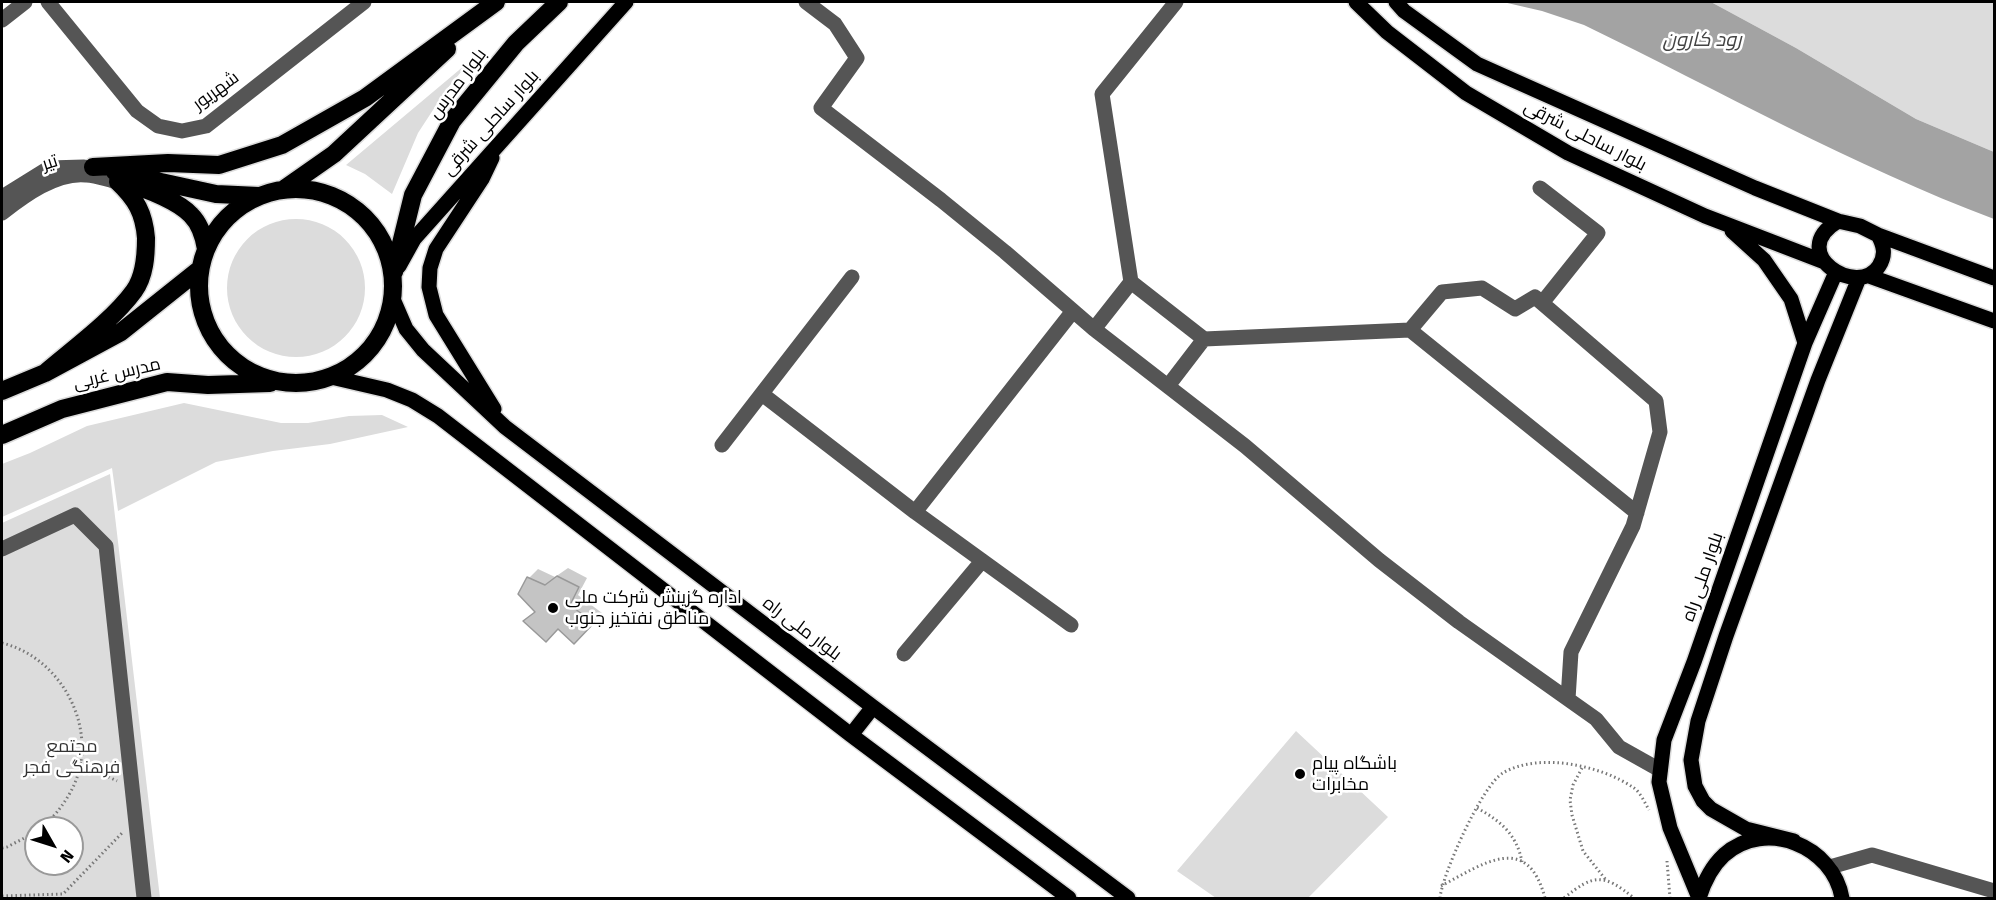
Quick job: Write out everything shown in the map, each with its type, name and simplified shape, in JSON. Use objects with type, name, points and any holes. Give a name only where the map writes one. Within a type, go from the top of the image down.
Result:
[{"type":"highway","points":[[93,167],[168,163],[219,165],[282,146],[365,98],[497,2]]},
{"type":"highway","name":"بلوار مدرس","points":[[284,189],[334,154],[497,2]]},
{"type":"highway","name":"بلوار مدرس","points":[[393,277],[413,195],[452,121],[516,44],[559,2]]},
{"type":"highway","points":[[93,167],[216,194],[259,196]]},
{"type":"highway","points":[[118,182],[143,188],[191,215],[204,235],[206,249]]},
{"type":"highway","points":[[45,373],[112,314],[135,290],[147,258],[145,225],[134,198],[118,182]]},
{"type":"highway","points":[[284,189],[309,189],[335,196],[357,210],[375,229],[387,251],[393,277],[393,298],[386,324],[373,346],[354,365],[331,377],[308,383],[284,383],[262,378],[242,367],[224,353],[211,334],[202,314],[199,291],[200,269],[206,249],[219,227],[237,209],[259,196],[284,189]]},
{"type":"highway","name":"مدرس غربی","points":[[2,391],[45,373],[121,332],[200,269]]},
{"type":"highway","name":"مدرس غربی","points":[[2,435],[62,409],[167,382],[208,385],[284,383]]},
{"type":"main road","name":"بلوار ساحلی شرقی","points":[[1356,2],[1387,32],[1466,93],[1568,153],[1725,225],[1822,261]]},
{"type":"main road","name":"بلوار ساحلی شرقی","points":[[1396,2],[1404,11],[1477,64],[1755,188],[1838,221]]},
{"type":"main road","name":"بلوار ساحلی شرقی","points":[[393,277],[414,239],[624,3]]},
{"type":"main road","points":[[500,143],[482,179],[436,249],[430,268],[429,287],[436,315],[505,427]]},
{"type":"main road","points":[[1995,278],[1878,235],[1860,226],[1838,221],[1825,231],[1819,247],[1822,261],[1836,272],[1864,277],[1995,321]]},
{"type":"main road","points":[[1725,225],[1764,260],[1791,299],[1805,344]]},
{"type":"main road","points":[[1842,898],[1840,887],[1830,867],[1814,852],[1794,841],[1746,829],[1711,809],[1703,801],[1695,786],[1691,760],[1698,721],[1726,636],[1818,380],[1847,309],[1864,277],[1874,272],[1883,258],[1884,247],[1878,235]]},
{"type":"main road","name":"بلوار ملی راه","points":[[1699,898],[1670,828],[1659,783],[1664,740],[1694,662],[1805,344],[1836,272]]},
{"type":"main road","name":"بلوار ملی راه","points":[[393,298],[405,329],[423,350],[505,427],[1128,898]]},
{"type":"main road","points":[[1825,298],[1838,298],[1847,309]]},
{"type":"main road","points":[[331,377],[387,390],[412,400],[438,416],[851,735],[1069,898]]},
{"type":"main road","points":[[851,735],[873,707]]},
{"type":"main road","points":[[1699,898],[1708,874],[1725,855],[1747,842],[1772,838],[1794,841]]},
{"type":"street","points":[[2,20],[26,2]]},
{"type":"street","name":"شهریور","points":[[48,2],[137,111],[158,126],[182,130],[206,126],[354,4]]},
{"type":"street","points":[[806,2],[835,24],[858,58],[821,108],[950,207],[1094,329],[1245,446],[1379,560],[1459,622],[1596,719],[1619,747],[1660,770]]},
{"type":"street","points":[[1176,2],[1102,94],[1131,282],[1204,339],[1410,330],[1637,513]]},
{"type":"street","name":"تیر","points":[[2,197],[49,168],[93,167]]},
{"type":"street","name":"تیر","points":[[2,213],[29,192],[55,180],[84,174],[118,182]]},
{"type":"street","points":[[1540,188],[1599,233],[1542,303]]},
{"type":"street","points":[[722,445],[852,277]]},
{"type":"street","points":[[1094,329],[1131,282]]},
{"type":"street","points":[[1410,330],[1442,292],[1482,288],[1515,309],[1535,297],[1656,401],[1660,432],[1637,513],[1633,526],[1571,652],[1568,699]]},
{"type":"street","points":[[915,512],[1073,311]]},
{"type":"street","points":[[1168,386],[1204,339]]},
{"type":"street","points":[[762,394],[915,512],[1071,624]]},
{"type":"street","points":[[2,549],[75,514],[106,546],[144,898]]},
{"type":"street","points":[[904,654],[982,561]]},
{"type":"street","points":[[1830,867],[1872,855],[1984,892]]},
{"type":"path","points":[[2,643],[15,646],[40,661],[60,681],[74,706],[81,734],[80,763],[71,791],[55,816]]},
{"type":"path","points":[[1440,898],[1441,886],[1463,833],[1492,782],[1502,773],[1528,763],[1564,762],[1605,773],[1635,789],[1652,816]]},
{"type":"path","points":[[80,763],[132,788]]},
{"type":"path","points":[[1582,767],[1573,785],[1570,800],[1583,851],[1606,880],[1634,898]]},
{"type":"path","points":[[1476,808],[1500,824],[1514,837],[1522,862]]},
{"type":"path","points":[[2,896],[64,896],[135,819]]},
{"type":"path","points":[[2,848],[24,838]]},
{"type":"path","points":[[1441,886],[1492,860],[1504,857],[1522,862],[1540,880],[1545,898]]},
{"type":"path","points":[[1666,858],[1670,898]]},
{"type":"path","points":[[1564,898],[1590,880],[1606,880]]},
{"type":"green space","points":[[1711,2],[1994,2],[1994,152],[1916,119],[1796,48]]},
{"type":"green space","points":[[471,60],[446,90],[418,133],[392,194],[365,174],[346,165]]},
{"type":"green space","points":[[296,219],[322,224],[345,239],[360,262],[365,288],[360,314],[345,337],[322,352],[296,357],[270,352],[247,337],[232,314],[227,288],[232,262],[247,239],[270,224]]},
{"type":"green space","points":[[184,403],[281,423],[308,423],[349,416],[382,415],[408,427],[330,444],[273,451],[216,462],[118,511],[112,468],[2,517],[2,464],[87,426]]},
{"type":"green space","name":"مجتمع فرهنگی فجر","points":[[110,474],[160,898],[2,898],[2,523]]},
{"type":"green space","name":"باشگاه پیام مخابرات","points":[[1296,731],[1388,817],[1308,898],[1216,898],[1177,871]]},
{"type":"water","name":"رود کارون","points":[[1503,2],[1711,2],[1796,48],[1916,119],[1994,152],[1994,219],[1838,152],[1584,25],[1542,11]]},
{"type":"building","name":"اداره گزینش شرکت ملی مناطق نفتخیز جنوب","points":[[557,576],[579,587],[570,605],[594,623],[574,644],[558,629],[546,642],[523,621],[535,612],[518,594],[527,577],[545,585]]},
{"type":"place","name":"اداره گزینش شرکت ملی مناطق نفتخیز جنوب","points":[[553,608]]},
{"type":"place","name":"باشگاه پیام مخابرات","points":[[1300,774]]}]
